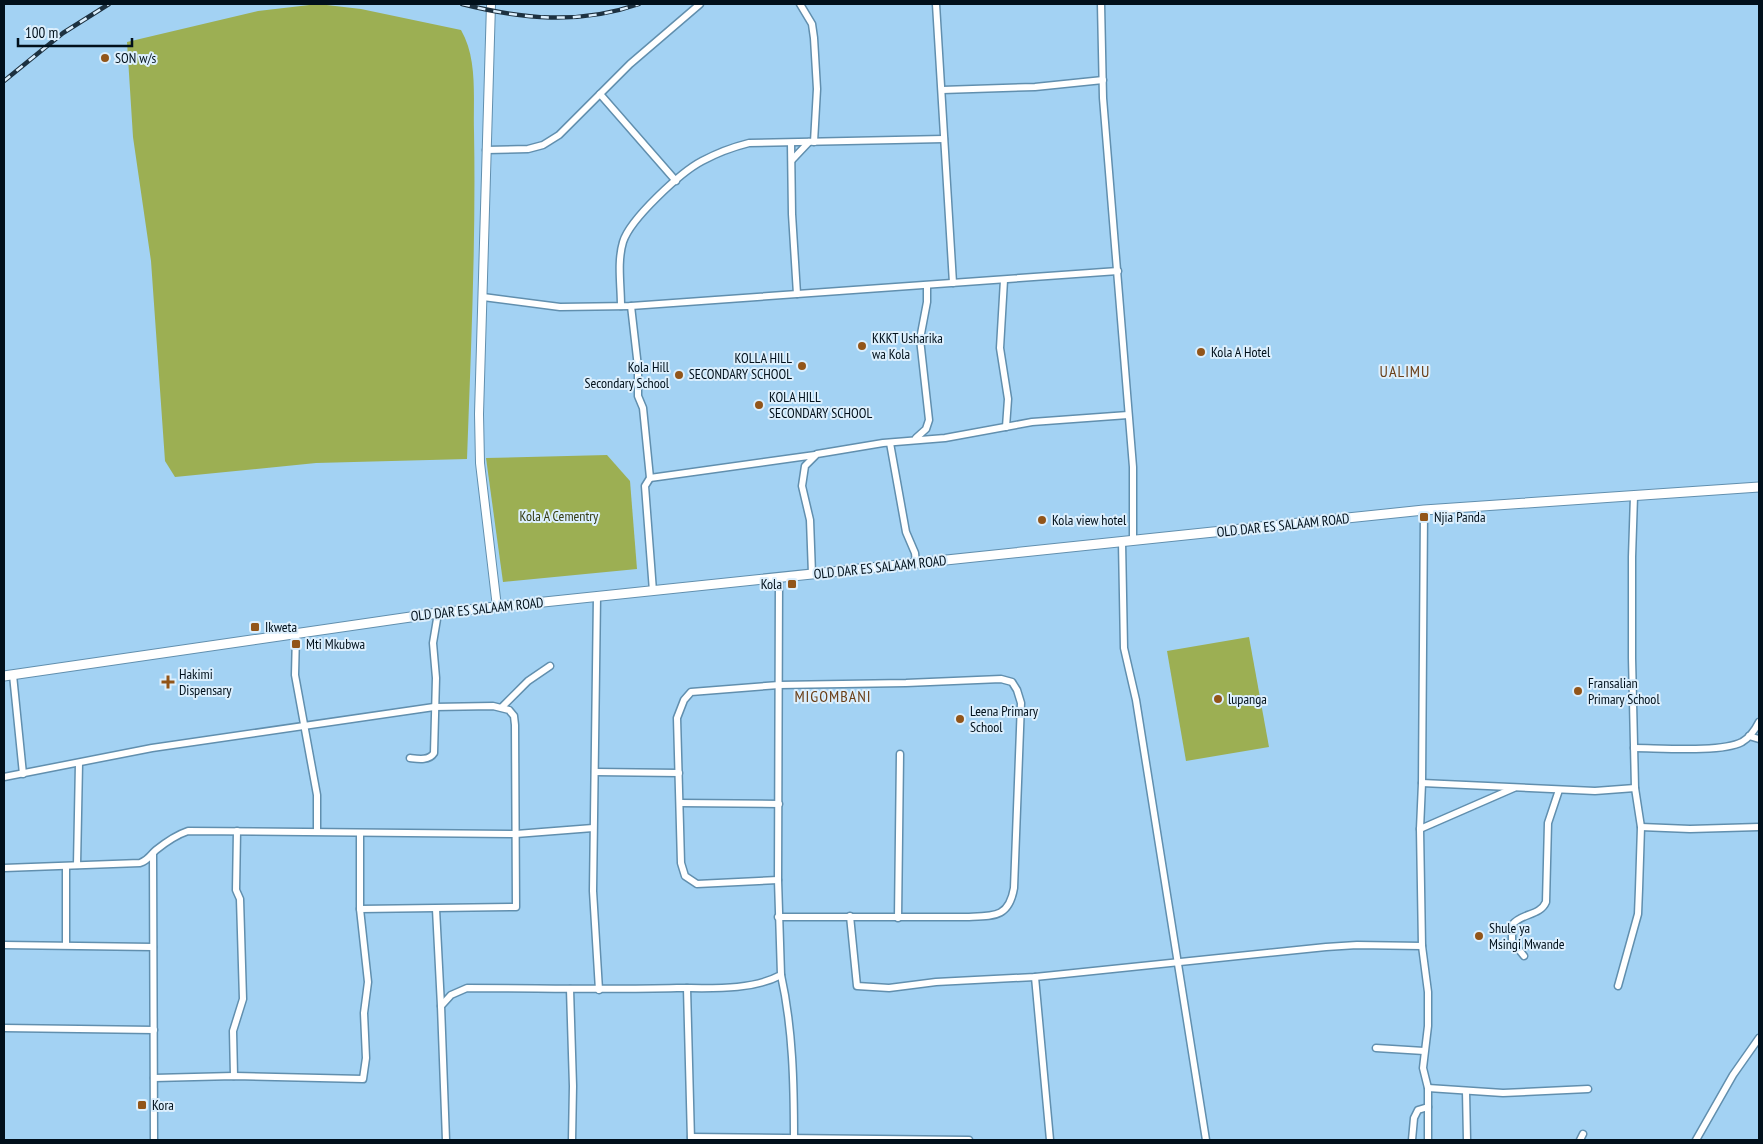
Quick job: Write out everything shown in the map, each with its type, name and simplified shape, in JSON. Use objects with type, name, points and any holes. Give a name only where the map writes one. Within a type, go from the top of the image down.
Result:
[{"type":"main road","name":"OLD DAR ES SALAAM ROAD","points":[[8,675],[438,613],[1424,510],[1759,487]]},
{"type":"street","points":[[491,4],[479,414],[480,463],[497,607]]},
{"type":"street","points":[[486,150],[528,149],[543,145],[559,135],[630,64],[700,4]]},
{"type":"street","points":[[791,162],[812,142],[816,89],[812,24],[800,4]]},
{"type":"street","points":[[936,4],[953,283]]},
{"type":"street","points":[[1101,4],[1103,80],[1134,492],[1133,540]]},
{"type":"street","points":[[942,90],[1035,87],[1103,80]]},
{"type":"street","points":[[600,94],[676,181]]},
{"type":"street","points":[[621,306],[620,271],[624,240],[631,225],[676,181],[701,162],[733,147],[749,143],[791,144],[944,139]]},
{"type":"street","points":[[791,144],[792,214],[797,294]]},
{"type":"street","points":[[483,297],[553,307],[631,306],[1118,271]]},
{"type":"street","points":[[1004,280],[1000,348],[1008,399],[1006,427]]},
{"type":"street","points":[[916,438],[926,429],[929,420],[920,339],[927,302],[927,286]]},
{"type":"street","points":[[631,306],[638,367],[638,396],[643,408],[650,478],[646,486],[653,591]]},
{"type":"street","points":[[650,478],[916,438],[945,438],[1032,422],[1128,415]]},
{"type":"street","points":[[890,443],[906,532],[915,553],[916,564]]},
{"type":"street","points":[[812,574],[810,520],[802,486],[805,466],[817,454]]},
{"type":"street","points":[[1618,986],[1638,914],[1641,826],[1635,788],[1634,748],[1632,557],[1634,496]]},
{"type":"street","points":[[1424,510],[1420,829],[1422,946],[1428,992],[1428,1026],[1423,1068],[1428,1088],[1428,1140]]},
{"type":"street","points":[[1122,542],[1124,648],[1136,700],[1206,1140]]},
{"type":"street","points":[[779,578],[778,917],[781,975],[787,1002],[790,1032],[794,1139]]},
{"type":"street","points":[[597,596],[593,891],[599,990]]},
{"type":"street","points":[[410,758],[422,760],[432,756],[434,753],[436,678],[432,643],[438,613]]},
{"type":"street","points":[[296,634],[295,675],[317,795],[317,832]]},
{"type":"street","points":[[502,707],[528,681],[550,666]]},
{"type":"street","points":[[8,675],[23,774]]},
{"type":"street","points":[[778,880],[697,884],[685,876],[681,863],[678,718],[684,700],[690,692],[779,685],[906,683],[1001,678],[1010,681],[1017,690],[1021,703],[1014,888],[1009,905],[1000,914],[985,916],[898,918],[850,916],[778,917]]},
{"type":"street","points":[[4,776],[23,774],[152,748],[434,707],[502,707],[509,710],[514,716],[515,725],[516,907],[360,909]]},
{"type":"street","points":[[1634,748],[1724,748],[1742,742],[1759,722]]},
{"type":"street","points":[[1749,736],[1759,739]]},
{"type":"street","points":[[898,918],[900,754]]},
{"type":"street","points":[[77,865],[79,763]]},
{"type":"street","points":[[595,772],[679,773]]},
{"type":"street","points":[[1422,783],[1559,790],[1607,791],[1635,788]]},
{"type":"street","points":[[1420,829],[1515,788]]},
{"type":"street","points":[[1524,956],[1512,942],[1512,925],[1518,918],[1542,908],[1546,902],[1548,823],[1559,790]]},
{"type":"street","points":[[680,803],[779,804]]},
{"type":"street","points":[[1641,826],[1690,829],[1759,828]]},
{"type":"street","points":[[4,868],[140,863],[149,859],[153,852],[177,835],[188,832],[516,834],[594,828]]},
{"type":"street","points":[[234,1076],[233,1031],[243,999],[240,899],[236,890],[237,831]]},
{"type":"street","points":[[154,1078],[234,1076],[363,1079],[366,1058],[364,1013],[368,982],[360,909],[360,834]]},
{"type":"street","points":[[153,852],[154,1140]]},
{"type":"street","points":[[66,866],[66,945]]},
{"type":"street","points":[[436,909],[446,1140]]},
{"type":"street","points":[[850,916],[857,986],[889,988],[936,982],[1035,977],[1357,945],[1422,946]]},
{"type":"street","points":[[4,945],[154,947]]},
{"type":"street","points":[[441,1006],[451,995],[467,988],[599,990],[734,987],[762,982],[781,975]]},
{"type":"street","points":[[1035,977],[1050,1140]]},
{"type":"street","points":[[687,988],[691,1139],[969,1140]]},
{"type":"street","points":[[570,989],[573,1086],[572,1140]]},
{"type":"street","points":[[4,1028],[154,1030]]},
{"type":"street","points":[[1696,1140],[1732,1075],[1759,1038]]},
{"type":"street","points":[[1376,1048],[1424,1051]]},
{"type":"street","points":[[1428,1088],[1503,1093],[1588,1088]]},
{"type":"street","points":[[1466,1091],[1467,1140]]},
{"type":"street","points":[[1412,1140],[1414,1118],[1418,1110],[1428,1107]]},
{"type":"green space","points":[[318,4],[361,9],[461,30],[470,53],[473,79],[474,213],[467,459],[316,463],[175,477],[165,461],[151,261],[133,137],[127,42],[258,11]]},
{"type":"green space","name":"Kola A Cementry","points":[[607,455],[630,481],[637,569],[503,582],[486,458]]},
{"type":"green space","name":"lupanga","points":[[1249,637],[1269,747],[1186,761],[1167,651]]},
{"type":"railway","points":[[4,81],[63,33],[109,4]]},
{"type":"railway","points":[[462,4],[507,13],[550,18],[594,15],[617,11],[639,4]]},
{"type":"place","name":"SON w/s","points":[[105,58]]},
{"type":"place","name":"KKKT Usharika wa Kola","points":[[862,346]]},
{"type":"place","name":"Kola A Hotel","points":[[1201,352]]},
{"type":"place","name":"KOLLA HILL SECONDARY SCHOOL","points":[[802,366]]},
{"type":"place","name":"Kola Hill Secondary School","points":[[679,375]]},
{"type":"place","name":"KOLA HILL SECONDARY SCHOOL","points":[[759,405]]},
{"type":"place","name":"Njia Panda","points":[[1424,517]]},
{"type":"place","name":"Kola view hotel","points":[[1042,520]]},
{"type":"place","name":"Kola","points":[[792,584]]},
{"type":"place","name":"Ikweta","points":[[255,627]]},
{"type":"place","name":"Mti Mkubwa","points":[[296,644]]},
{"type":"place","name":"Hakimi Dispensary","points":[[168,682]]},
{"type":"place","name":"Fransalian Primary School","points":[[1578,691]]},
{"type":"place","name":"lupanga","points":[[1218,699]]},
{"type":"place","name":"Leena Primary School","points":[[960,719]]},
{"type":"place","name":"Shule ya Msingi Mwande","points":[[1479,936]]},
{"type":"place","name":"Kora","points":[[142,1105]]},
{"type":"district","name":"UALIMU","points":[[1405,371]]},
{"type":"district","name":"MIGOMBANI","points":[[833,696]]}]
